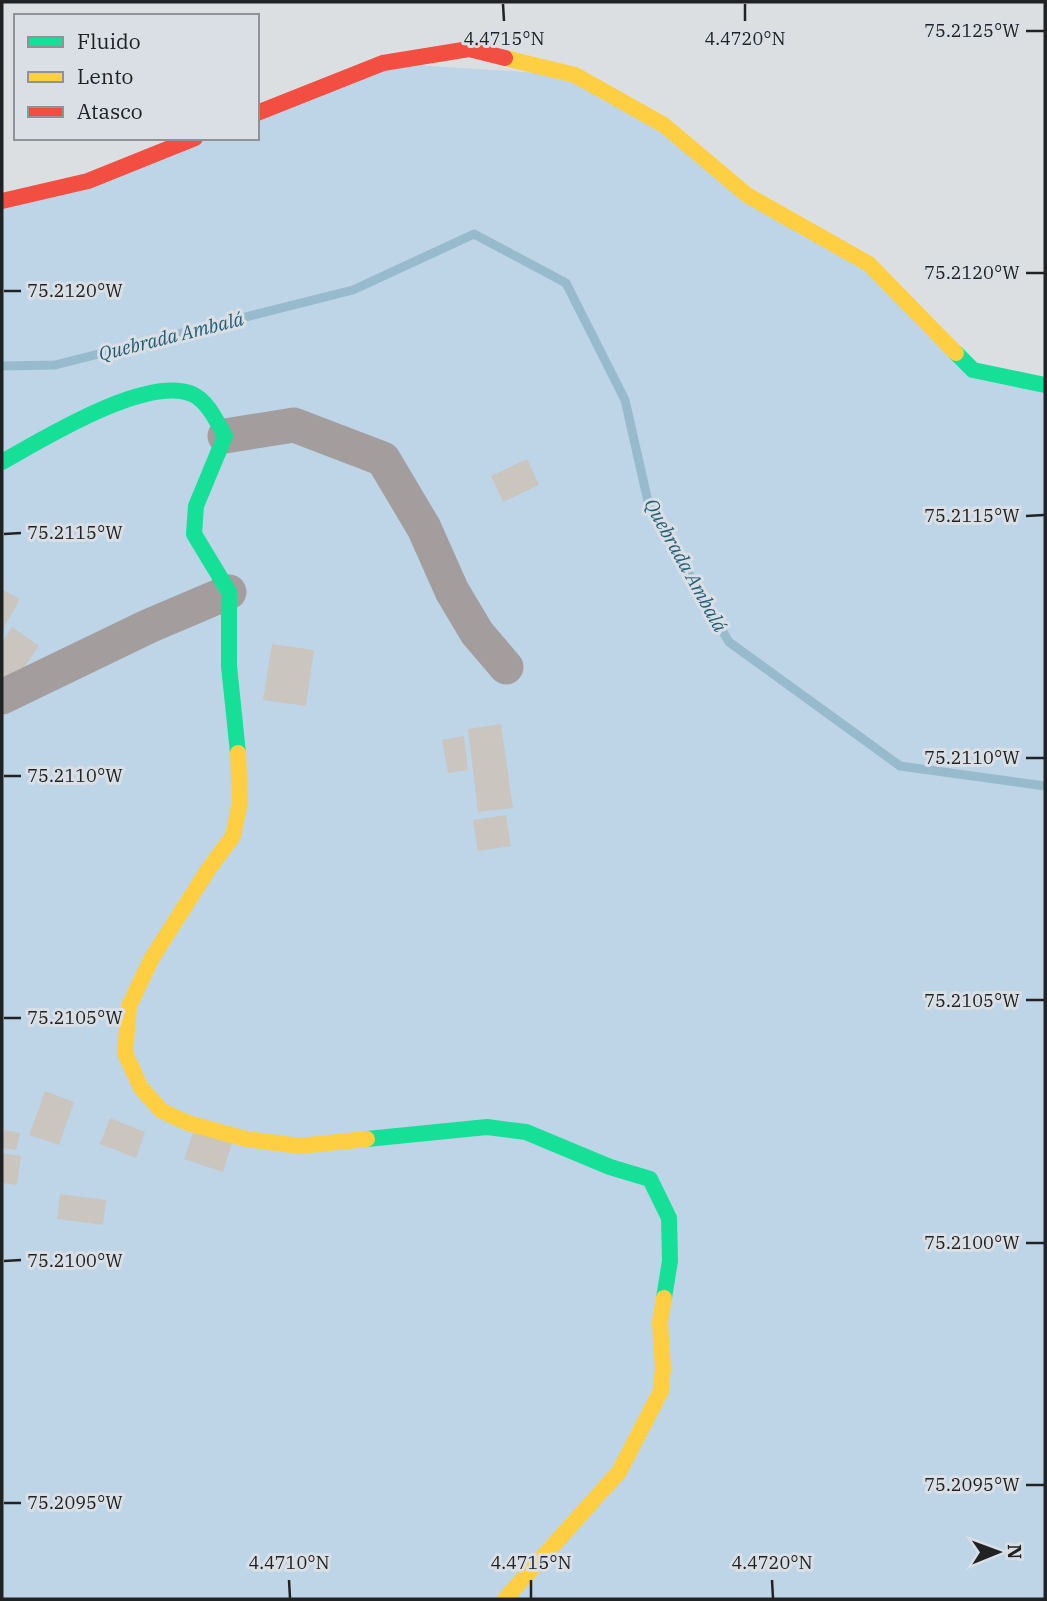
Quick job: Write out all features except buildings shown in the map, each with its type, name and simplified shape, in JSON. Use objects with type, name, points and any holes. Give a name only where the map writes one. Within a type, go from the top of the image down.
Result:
[{"type":"street","points":[[259,112],[383,63],[469,49],[575,75],[664,125],[747,195],[869,264],[972,370],[1045,385]]},
{"type":"street","points":[[2,201],[88,181],[190,140]]},
{"type":"street","points":[[2,462],[87,416],[126,400],[167,391],[190,393],[206,406],[225,436]]},
{"type":"street","points":[[225,436],[294,425],[383,460],[424,528],[452,591],[477,633],[506,667]]},
{"type":"street","points":[[225,436],[196,506],[194,534],[229,592],[229,666],[238,748],[240,802],[233,836],[152,958],[129,1006],[125,1053],[141,1088],[162,1111],[188,1123],[246,1139],[300,1146],[487,1127],[526,1132],[610,1167],[650,1179],[670,1218],[670,1261],[660,1322],[663,1368],[661,1391],[619,1472],[505,1599]]},
{"type":"street","points":[[2,697],[149,625],[229,592]]},
{"type":"shaded area","points":[[383,63],[575,75],[869,264],[972,370],[1045,385],[1045,1599],[2,1599],[2,201],[189,140],[259,140],[259,112]]},
{"type":"waterway","name":"Quebrada Ambalá","points":[[2,366],[55,365],[353,290],[474,234],[566,283],[625,400],[649,506],[729,642],[900,766],[1045,786]]},
{"type":"traffic: fast","points":[[956,353],[973,370],[1045,385]]},
{"type":"traffic: fast","points":[[2,462],[95,412],[149,393],[172,391],[192,394],[207,407],[225,436],[196,506],[194,534],[229,592],[229,666],[238,753]]},
{"type":"traffic: fast","points":[[367,1139],[487,1127],[526,1132],[610,1167],[650,1179],[669,1218],[670,1261],[664,1298]]},
{"type":"traffic: slow","points":[[505,58],[575,75],[664,125],[747,195],[869,264],[956,353]]},
{"type":"traffic: slow","points":[[238,753],[240,802],[233,836],[152,958],[129,1006],[125,1053],[141,1088],[162,1111],[188,1123],[246,1139],[300,1146],[367,1139]]},
{"type":"traffic: slow","points":[[505,1599],[619,1472],[661,1391],[663,1368],[660,1322],[664,1298]]},
{"type":"traffic: jam","points":[[259,112],[383,63],[469,49],[505,58]]},
{"type":"traffic: jam","points":[[2,201],[88,181],[190,140]]}]
